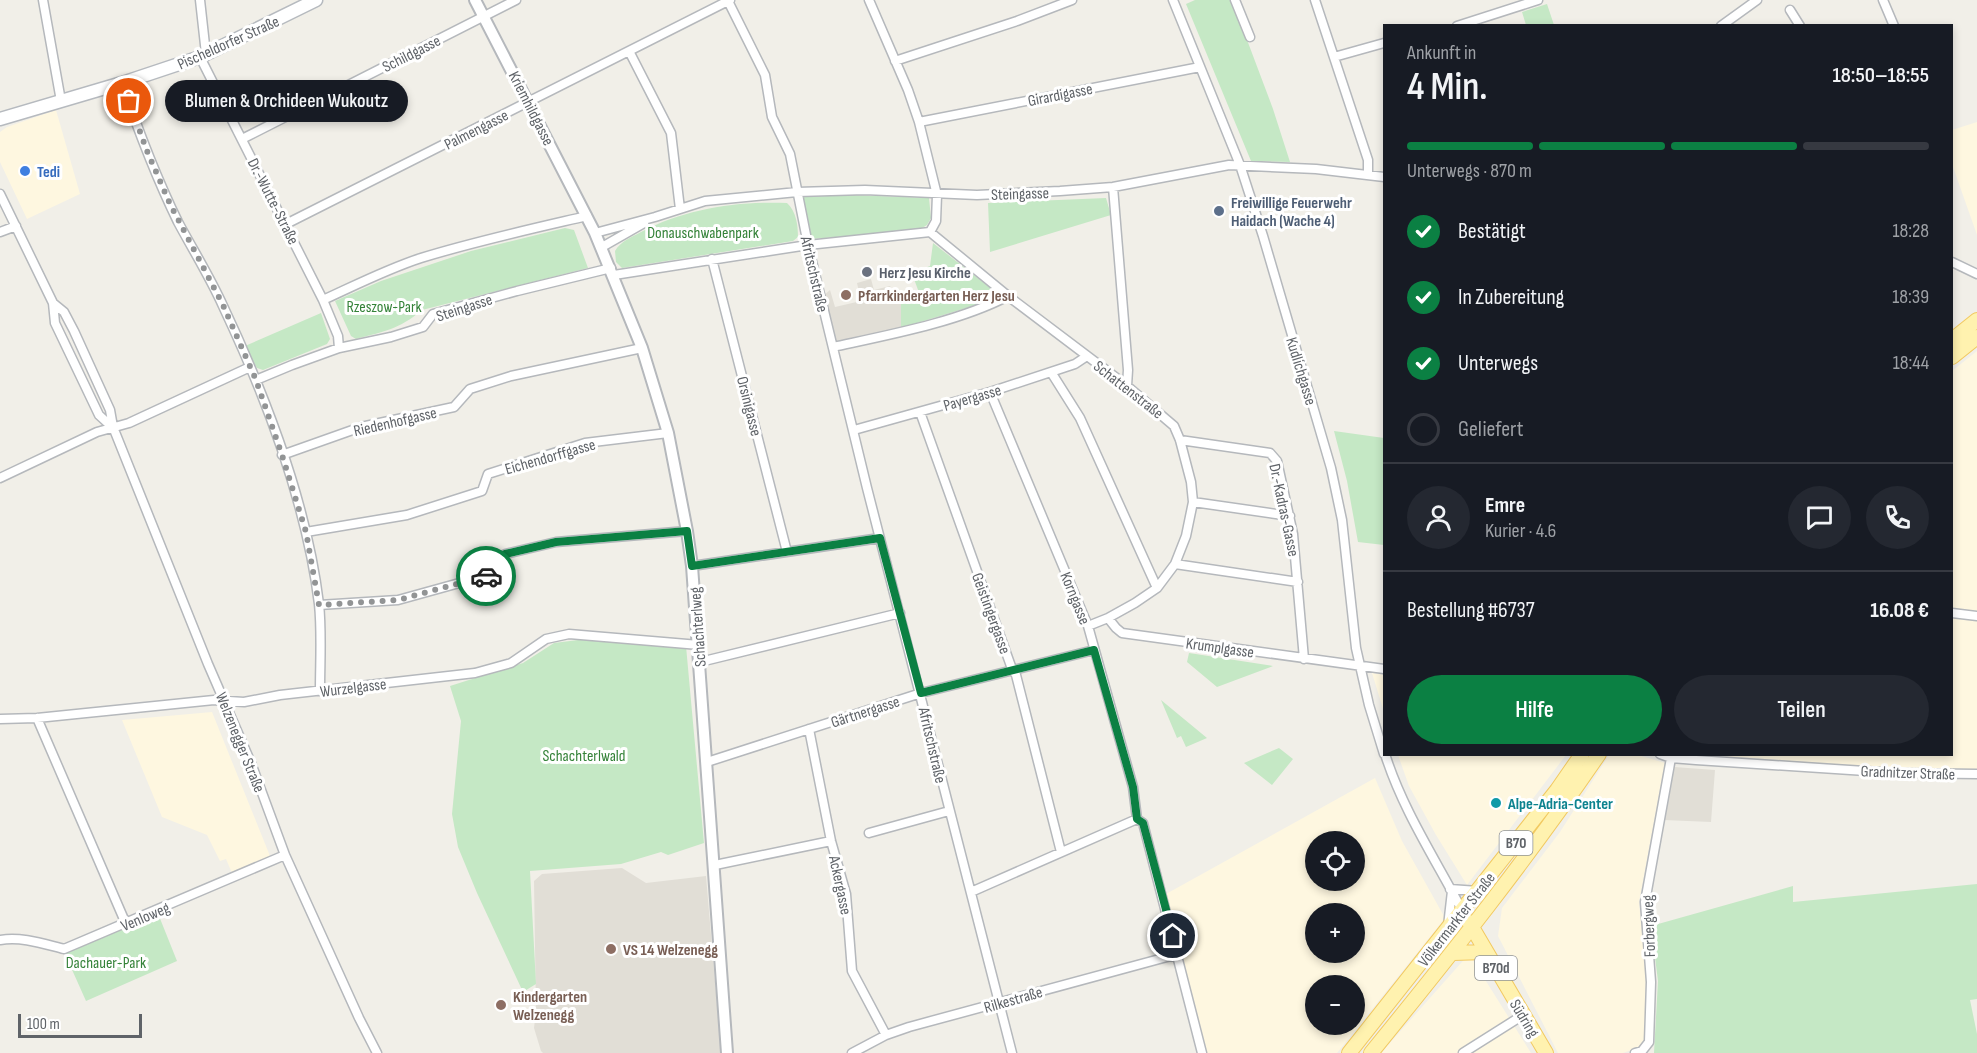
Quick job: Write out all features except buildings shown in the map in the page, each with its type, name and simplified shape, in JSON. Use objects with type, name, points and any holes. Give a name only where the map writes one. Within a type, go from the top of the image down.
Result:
[{"type":"main road","name":"Pischeldorfer Straße","points":[[0,119],[203,56],[316,0]]},
{"type":"main road","points":[[1953,339],[1977,320]]},
{"type":"main road","points":[[1953,356],[1977,337]]},
{"type":"main road","name":"Völkermarkter Straße","points":[[1344,1052],[1448,930],[1557,790],[1581,756]]},
{"type":"main road","name":"Völkermarkter Straße","points":[[1371,1053],[1453,953],[1562,809],[1598,756]]},
{"type":"main road","points":[[1448,930],[1486,908]]},
{"type":"main road","points":[[1453,953],[1485,949],[1486,908]]},
{"type":"main road","name":"Südring","points":[[1467,921],[1546,1053]]},
{"type":"street","points":[[43,0],[61,101]]},
{"type":"street","points":[[200,0],[203,56]]},
{"type":"street","name":"Kriemhildgasse","points":[[475,0],[587,216]]},
{"type":"street","name":"Schildgasse","points":[[242,139],[516,0]]},
{"type":"street","name":"Palmengasse","points":[[286,224],[729,0]]},
{"type":"street","name":"Afritschstraße","points":[[729,0],[765,75],[771,117],[790,154],[808,244],[880,538],[1012,1053]]},
{"type":"street","points":[[869,0],[919,122],[937,195],[936,221],[930,232]]},
{"type":"street","points":[[895,61],[1017,21],[1072,0]]},
{"type":"street","name":"Kudlichgasse","points":[[1173,0],[1240,165],[1331,468],[1342,520],[1351,611],[1360,665],[1369,705],[1383,748]]},
{"type":"street","points":[[1235,0],[1250,37]]},
{"type":"street","points":[[1315,0],[1368,160],[1368,175]]},
{"type":"street","points":[[1463,24],[1538,0]]},
{"type":"street","points":[[1724,24],[1757,0]]},
{"type":"street","points":[[1883,0],[1893,24]]},
{"type":"street","points":[[1790,10],[1799,24]]},
{"type":"street","points":[[1334,57],[1383,43]]},
{"type":"street","points":[[629,51],[671,133],[680,208]]},
{"type":"street","name":"Dr.-Wutte-Straße","points":[[203,56],[323,300],[338,336],[339,348]]},
{"type":"street","name":"Girardigasse","points":[[919,122],[1200,67]]},
{"type":"street","points":[[122,83],[147,151],[178,222],[223,305],[256,380],[282,455],[306,532],[319,605],[320,691]]},
{"type":"street","name":"Steingasse","points":[[595,233],[705,201],[797,192],[865,190],[937,195],[1023,194],[1113,187],[1191,171],[1240,165],[1317,169],[1383,177]]},
{"type":"street","points":[[1113,187],[1128,370],[1127,386]]},
{"type":"street","name":"Welzenegger Straße","points":[[0,194],[53,303],[55,323],[94,405],[99,414],[113,427]]},
{"type":"street","points":[[323,300],[421,258],[495,237],[587,216]]},
{"type":"street","name":"Schachterlweg","points":[[587,216],[602,247],[642,348],[668,433],[687,531],[699,645],[727,1053]]},
{"type":"street","name":"Steingasse","points":[[602,247],[655,217]]},
{"type":"street","points":[[0,232],[16,226]]},
{"type":"street","name":"Steingasse","points":[[256,380],[339,348],[392,337],[423,327],[433,314],[517,291],[612,271],[808,244],[930,232]]},
{"type":"street","name":"Schattenstraße","points":[[930,232],[1008,296],[1169,420],[1180,440],[1193,502],[1190,524],[1175,564],[1157,588],[1108,618]]},
{"type":"street","name":"Orsinigasse","points":[[712,259],[787,552]]},
{"type":"street","points":[[1953,262],[1977,274]]},
{"type":"street","points":[[833,347],[902,332],[946,319],[1008,296]]},
{"type":"street","name":"Welzenegger Straße","points":[[53,303],[64,312],[71,324],[110,410],[113,427],[208,664],[225,700],[285,855],[358,1018],[377,1053]]},
{"type":"street","name":"Riedenhofgasse","points":[[282,455],[361,427],[454,408],[470,389],[511,376],[642,348]]},
{"type":"street","name":"Payergasse","points":[[854,430],[990,392],[1075,364],[1088,356]]},
{"type":"street","points":[[0,478],[96,432],[129,423],[250,367]]},
{"type":"street","points":[[1051,372],[1080,418],[1157,588]]},
{"type":"street","name":"Korngasse","points":[[990,392],[1088,626],[1133,787],[1137,819],[1143,823],[1202,1053]]},
{"type":"street","name":"Geistingergasse","points":[[920,412],[1016,675],[1061,852]]},
{"type":"street","name":"Eichendorffgasse","points":[[306,532],[418,511],[482,491],[488,474],[585,443],[668,433]]},
{"type":"street","name":"Dr.-Kadras-Gasse","points":[[1180,440],[1270,453],[1277,461],[1290,516],[1304,659]]},
{"type":"street","points":[[1193,502],[1290,516]]},
{"type":"street","points":[[319,605],[398,600],[499,572],[505,554],[556,542],[687,531]]},
{"type":"street","points":[[692,566],[880,538]]},
{"type":"street","points":[[1175,564],[1298,582]]},
{"type":"street","points":[[700,662],[900,613]]},
{"type":"street","points":[[1953,613],[1977,616]]},
{"type":"street","points":[[1088,626],[1108,618]]},
{"type":"street","name":"Krumplgasse","points":[[1108,618],[1122,633],[1360,665]]},
{"type":"street","name":"Wurzelgasse","points":[[0,720],[214,700],[244,702],[474,673],[511,663],[546,639],[569,634],[699,645]]},
{"type":"street","name":"Gärtnergasse","points":[[707,762],[921,693],[1094,650]]},
{"type":"street","points":[[1360,665],[1383,669]]},
{"type":"street","points":[[37,718],[126,924]]},
{"type":"street","name":"Ackergasse","points":[[809,729],[831,841],[846,894],[852,970],[886,1035]]},
{"type":"street","name":"Kudlichgasse","points":[[1386,756],[1392,777],[1420,836],[1467,921]]},
{"type":"street","name":"Gradnitzer Straße","points":[[1664,756],[1671,759],[1896,773],[1977,774]]},
{"type":"street","name":"Forbergweg","points":[[1635,1053],[1642,1051],[1649,1042],[1651,982],[1645,902],[1671,759]]},
{"type":"street","points":[[869,833],[949,811]]},
{"type":"street","points":[[971,892],[1137,819]]},
{"type":"street","points":[[715,865],[831,841]]},
{"type":"street","name":"Venloweg","points":[[0,940],[29,941],[64,949],[285,855]]},
{"type":"street","points":[[1448,930],[1451,890],[1478,891]]},
{"type":"street","name":"Rilkestraße","points":[[854,1052],[886,1035],[1178,954]]},
{"type":"street","points":[[1463,1053],[1524,1015]]},
{"type":"shaded area","points":[[56,110],[80,194],[27,219],[0,162],[0,132],[7,127]]},
{"type":"shaded area","points":[[1977,122],[1977,235],[1953,167],[1953,130]]},
{"type":"shaded area","points":[[871,279],[874,290],[890,286],[896,294],[901,303],[901,328],[838,342],[823,296],[830,290],[835,307],[861,301],[857,283]]},
{"type":"shaded area","points":[[1977,351],[1977,769],[1902,769],[1725,756],[1953,756],[1953,370]]},
{"type":"shaded area","points":[[1372,673],[1383,675],[1383,709]]},
{"type":"shaded area","points":[[212,712],[270,856],[232,873],[226,859],[220,861],[207,835],[162,817],[122,720]]},
{"type":"shaded area","points":[[1398,756],[1565,756],[1467,885],[1409,786]]},
{"type":"shaded area","points":[[1608,756],[1641,756],[1665,763],[1639,902],[1646,976],[1645,1039],[1639,1047],[1623,1053],[1558,1053],[1498,936],[1502,908],[1560,832]]},
{"type":"shaded area","points":[[1674,767],[1715,770],[1711,822],[1664,820]]},
{"type":"shaded area","points":[[1375,778],[1402,841],[1445,918],[1365,1018],[1365,975],[1305,975],[1305,1035],[1351,1035],[1337,1053],[1206,1053],[1166,894]]},
{"type":"shaded area","points":[[622,868],[646,883],[706,876],[721,1053],[543,1053],[541,1051],[534,1028],[536,1012],[534,881],[542,874]]},
{"type":"shaded area","points":[[1469,954],[1531,1053],[1381,1053]]},
{"type":"green space","points":[[1195,0],[1232,0],[1273,109],[1290,162],[1251,161],[1186,4]]},
{"type":"green space","points":[[1547,4],[1554,24],[1526,24],[1522,12]]},
{"type":"green space","name":"Donauschwabenpark","points":[[851,195],[929,198],[931,218],[927,225],[919,230],[812,239],[803,197]]},
{"type":"green space","points":[[1106,198],[1111,215],[990,252],[988,203]]},
{"type":"green space","name":"Donauschwabenpark","points":[[787,203],[793,210],[797,223],[798,237],[793,241],[622,268],[616,262],[615,251],[623,242],[675,217],[730,205]]},
{"type":"green space","name":"Rzeszow-Park","points":[[565,228],[574,230],[588,268],[422,310],[398,326],[356,339],[351,336],[335,301],[381,281],[471,251]]},
{"type":"green space","points":[[933,243],[993,290],[992,300],[901,328],[901,303],[896,294],[903,292],[911,301],[921,298],[914,279],[917,271],[930,266]]},
{"type":"green space","points":[[321,313],[330,339],[327,344],[263,370],[257,368],[245,346]]},
{"type":"green space","points":[[1334,431],[1383,438],[1383,545],[1358,542],[1347,481]]},
{"type":"green space","name":"Schachterlwald","points":[[586,639],[686,646],[704,843],[668,855],[661,852],[621,864],[530,871],[536,984],[523,992],[458,847],[452,814],[461,721],[450,686],[523,663],[554,643]]},
{"type":"green space","points":[[1189,653],[1273,666],[1217,687],[1187,662]]},
{"type":"green space","points":[[1161,700],[1207,738],[1186,747],[1181,736],[1177,738]]},
{"type":"green space","points":[[1279,748],[1293,759],[1272,785],[1244,763]]},
{"type":"green space","points":[[1977,884],[1977,999],[1970,1000],[1977,1034],[1977,1053],[1654,1053],[1658,981],[1651,926],[1793,886],[1793,902]]},
{"type":"green space","name":"Dachauer-Park","points":[[157,911],[177,961],[86,1001],[64,949]]},
{"type":"way so far","points":[[129,101],[147,151],[178,222],[223,305],[256,380],[306,532],[319,605],[398,600],[486,576]]},
{"type":"place","name":"Blumen & Orchideen Wukoutz","points":[[129,101]]},
{"type":"place","name":"Tedi","points":[[25,171]]},
{"type":"place","name":"Freiwillige Feuerwehr Haidach (Wache 4)","points":[[1219,211]]},
{"type":"place","name":"Herz Jesu Kirche","points":[[867,272]]},
{"type":"place","name":"Pfarrkindergarten Herz Jesu","points":[[846,295]]},
{"type":"place","name":"Alpe-Adria-Center","points":[[1496,803]]},
{"type":"place","name":"VS 14 Welzenegg","points":[[611,949]]},
{"type":"place","name":"Kindergarten Welzenegg","points":[[501,1005]]},
{"type":"route","points":[[486,576],[499,572],[505,554],[556,542],[687,531],[692,566],[880,538],[921,693],[1094,650],[1133,787],[1137,819],[1143,823],[1173,936]]}]
